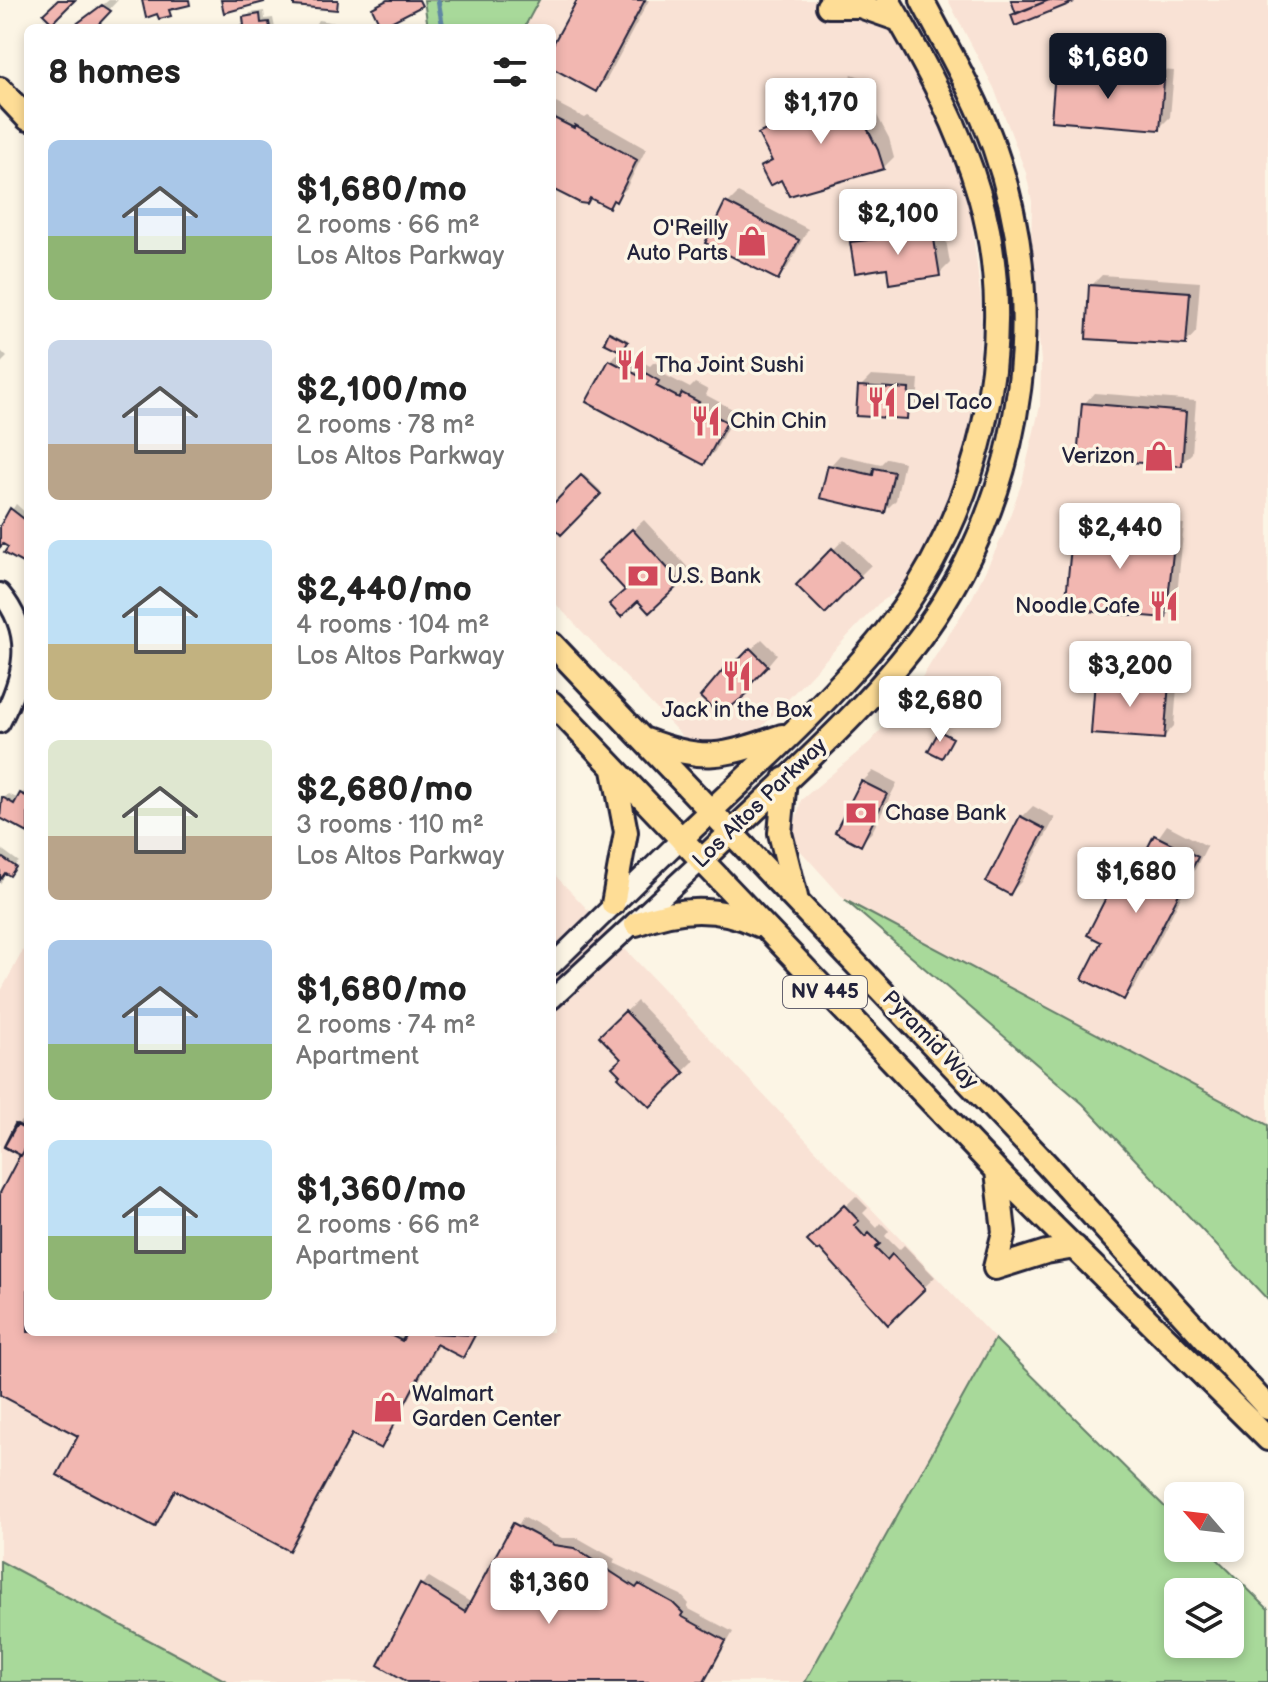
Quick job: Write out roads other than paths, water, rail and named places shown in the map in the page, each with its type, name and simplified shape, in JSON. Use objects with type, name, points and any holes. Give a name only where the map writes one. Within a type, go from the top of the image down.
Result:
[{"type":"main road","name":"Los Altos Parkway","points":[[681,839],[887,631],[938,550],[976,455],[987,413],[993,352],[994,292],[981,200],[956,126],[888,0]]},
{"type":"main road","name":"Los Altos Parkway","points":[[701,861],[892,669],[933,618],[981,531],[1003,468],[1022,373],[1024,310],[1021,252],[1012,206],[982,118],[922,0]]},
{"type":"main road","points":[[939,0],[955,62]]},
{"type":"main road","points":[[828,6],[860,6],[900,20]]},
{"type":"main road","points":[[0,89],[24,115]]},
{"type":"main road","points":[[981,200],[997,220],[1002,238],[1009,347],[1022,373]]},
{"type":"main road","points":[[981,531],[980,502],[1006,390],[1006,371],[993,352]]},
{"type":"main road","name":"Pyramid Way","points":[[556,648],[1065,1183],[1268,1408]]},
{"type":"main road","name":"Pyramid Way","points":[[556,707],[997,1171],[1268,1439]]},
{"type":"main road","points":[[641,738],[674,750],[709,756],[726,754],[787,735]]},
{"type":"main road","points":[[613,904],[626,832],[614,769]]},
{"type":"main road","points":[[785,779],[780,833],[798,902]]},
{"type":"main road","points":[[636,924],[655,916],[708,909],[727,911],[768,930]]},
{"type":"main road","points":[[997,1171],[1004,1232],[995,1268],[1046,1252],[1075,1247]]},
{"type":"street","points":[[0,593],[17,619],[24,650],[18,690],[0,723]]},
{"type":"street","name":"Los Altos Parkway","points":[[556,961],[681,839]]},
{"type":"street","name":"Los Altos Parkway","points":[[556,995],[701,861]]},
{"type":"waterway","points":[[438,0],[442,24]]},
{"type":"place","name":"O'Reilly Auto Parts","points":[[752,241]]},
{"type":"place","name":"Tha Joint Sushi","points":[[631,365]]},
{"type":"place","name":"Del Taco","points":[[882,402]]},
{"type":"place","name":"Chin Chin","points":[[706,421]]},
{"type":"place","name":"Verizon","points":[[1159,456]]},
{"type":"place","name":"U.S. Bank","points":[[643,576]]},
{"type":"place","name":"Noodle Cafe","points":[[1164,606]]},
{"type":"place","name":"Jack in the Box","points":[[737,676]]},
{"type":"place","name":"Chase Bank","points":[[861,813]]},
{"type":"place","name":"Walmart Garden Center","points":[[388,1407]]}]
